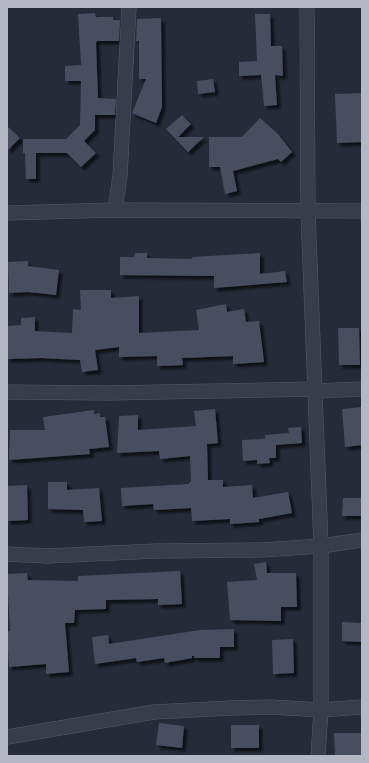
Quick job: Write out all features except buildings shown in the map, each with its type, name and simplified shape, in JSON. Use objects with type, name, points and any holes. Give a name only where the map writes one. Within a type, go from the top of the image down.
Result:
[{"type":"street","points":[[115,210],[120,176],[130,7]]},
{"type":"street","points":[[307,7],[308,212],[321,546],[321,710],[318,756]]},
{"type":"street","points":[[7,213],[115,210],[308,212],[362,211]]},
{"type":"street","points":[[7,392],[108,393],[362,389]]},
{"type":"street","points":[[7,554],[47,556],[157,551],[262,550],[321,546],[362,540]]},
{"type":"street","points":[[7,737],[154,712],[247,707],[321,710],[362,707]]}]
